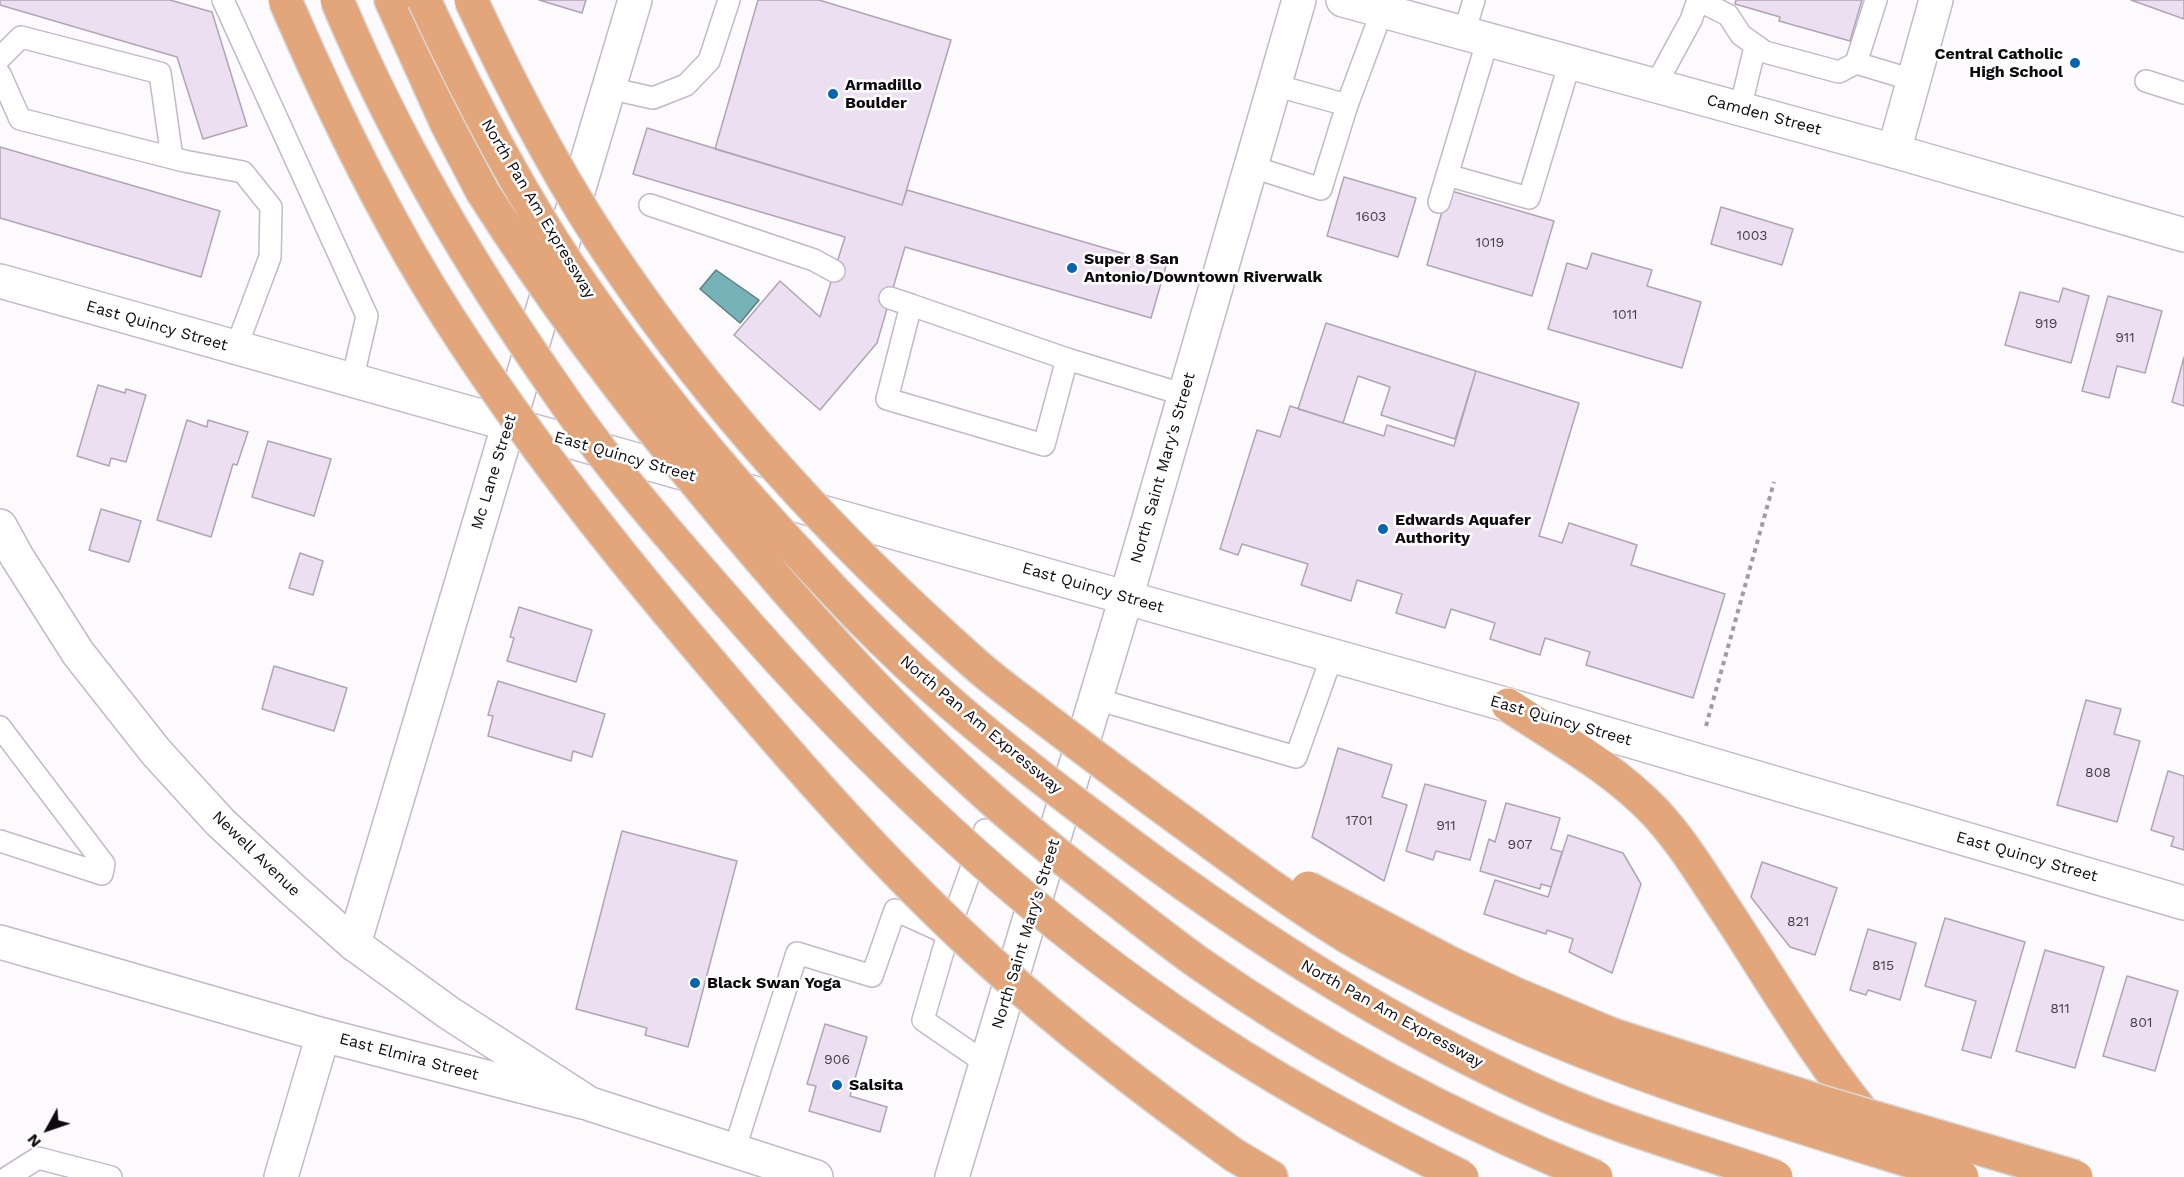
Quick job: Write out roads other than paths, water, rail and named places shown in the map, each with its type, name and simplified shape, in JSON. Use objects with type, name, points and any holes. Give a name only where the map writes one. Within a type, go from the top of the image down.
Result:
[{"type":"highway","points":[[285,0],[352,147],[448,317],[555,471],[635,573],[796,763],[934,909],[1051,1014],[1155,1098],[1264,1177]]},
{"type":"highway","points":[[338,0],[359,51],[392,119],[438,202],[496,301],[564,401],[661,525],[770,651],[873,761],[968,851],[1081,944],[1172,1011],[1282,1083],[1377,1135],[1462,1177]]},
{"type":"highway","name":"North Pan Am Expressway","points":[[391,0],[447,124],[482,190],[560,310],[682,466],[773,576],[890,703],[988,796],[1064,859],[1195,960],[1306,1033],[1394,1082],[1476,1123],[1596,1177]]},
{"type":"highway","name":"North Pan Am Expressway","points":[[424,0],[463,82],[513,174],[568,265],[632,356],[781,535],[906,664],[1015,757],[1104,826],[1231,918],[1376,1009],[1551,1098],[1628,1127],[1776,1177]]},
{"type":"highway","points":[[471,0],[505,74],[559,173],[620,268],[688,360],[795,489],[864,560],[977,666],[1260,879],[1338,930],[1453,993],[1570,1046],[1691,1091],[1962,1177]]},
{"type":"highway","points":[[1508,705],[1623,782],[1656,814],[1693,860],[1853,1102],[1895,1151],[1923,1177]]},
{"type":"highway","points":[[1102,762],[1281,873],[1452,964],[1513,993],[1613,1035],[1818,1101],[2076,1177]]},
{"type":"highway","points":[[1234,1155],[1271,1177]]},
{"type":"main road","name":"Mc Lane Street","points":[[354,944],[635,0]]},
{"type":"main road","name":"North Saint Mary's Street","points":[[952,1177],[1126,598],[1299,0]]},
{"type":"main road","name":"Camden Street","points":[[1343,0],[1740,108],[2184,235]]},
{"type":"main road","points":[[1893,151],[1936,0]]},
{"type":"main road","name":"East Quincy Street","points":[[0,281],[1508,705],[2184,903]]},
{"type":"main road","name":"Newell Avenue","points":[[0,526],[78,653],[156,752],[220,822],[354,944],[449,1013],[590,1104]]},
{"type":"main road","name":"East Elmira Street","points":[[0,942],[323,1035],[590,1104],[816,1177]]},
{"type":"main road","points":[[281,1177],[323,1035]]},
{"type":"lane","points":[[223,0],[367,316],[352,381]]},
{"type":"lane","points":[[608,88],[653,98],[686,85],[709,62],[729,0]]},
{"type":"lane","points":[[1439,202],[1447,175],[1476,36],[1474,0]]},
{"type":"lane","points":[[1655,86],[1691,20],[1698,0],[1728,15],[1742,35],[1755,47],[1765,52],[1839,72],[1856,63],[1876,0]]},
{"type":"lane","points":[[1250,166],[1321,189],[1347,105],[1382,11]]},
{"type":"lane","points":[[0,58],[21,37],[160,73],[172,158]]},
{"type":"lane","points":[[1740,108],[1755,47]]},
{"type":"lane","points":[[1447,175],[1529,198],[1570,62]]},
{"type":"lane","points":[[1856,63],[1913,80]]},
{"type":"lane","points":[[0,74],[20,119],[172,158],[243,172],[271,207],[270,257],[236,348]]},
{"type":"lane","points":[[2146,81],[2184,93]]},
{"type":"lane","points":[[1274,85],[1347,105]]},
{"type":"lane","points":[[650,205],[814,260],[834,271]]},
{"type":"lane","points":[[890,298],[1067,359],[1185,395]]},
{"type":"lane","points":[[911,305],[887,399],[1044,445],[1067,359]]},
{"type":"lane","points":[[1096,699],[1296,757],[1332,656]]},
{"type":"lane","points":[[0,727],[105,864],[102,874],[0,841]]},
{"type":"lane","points":[[987,1064],[923,1020],[948,934],[985,830],[1043,876]]},
{"type":"lane","points":[[734,1151],[797,953],[872,976],[895,910],[948,934]]},
{"type":"lane","points":[[8,1177],[38,1158],[111,1177]]},
{"type":"water","points":[[716,270],[759,300],[740,323],[700,289]]},
{"type":"place","name":"Central Catholic High School","points":[[2075,63]]},
{"type":"place","name":"Armadillo Boulder","points":[[833,94]]},
{"type":"place","name":"Super 8 San Antonio/Downtown Riverwalk","points":[[1072,268]]},
{"type":"place","name":"Edwards Aquafer Authority","points":[[1383,529]]},
{"type":"place","name":"Black Swan Yoga","points":[[695,983]]},
{"type":"place","name":"Salsita","points":[[837,1085]]}]
